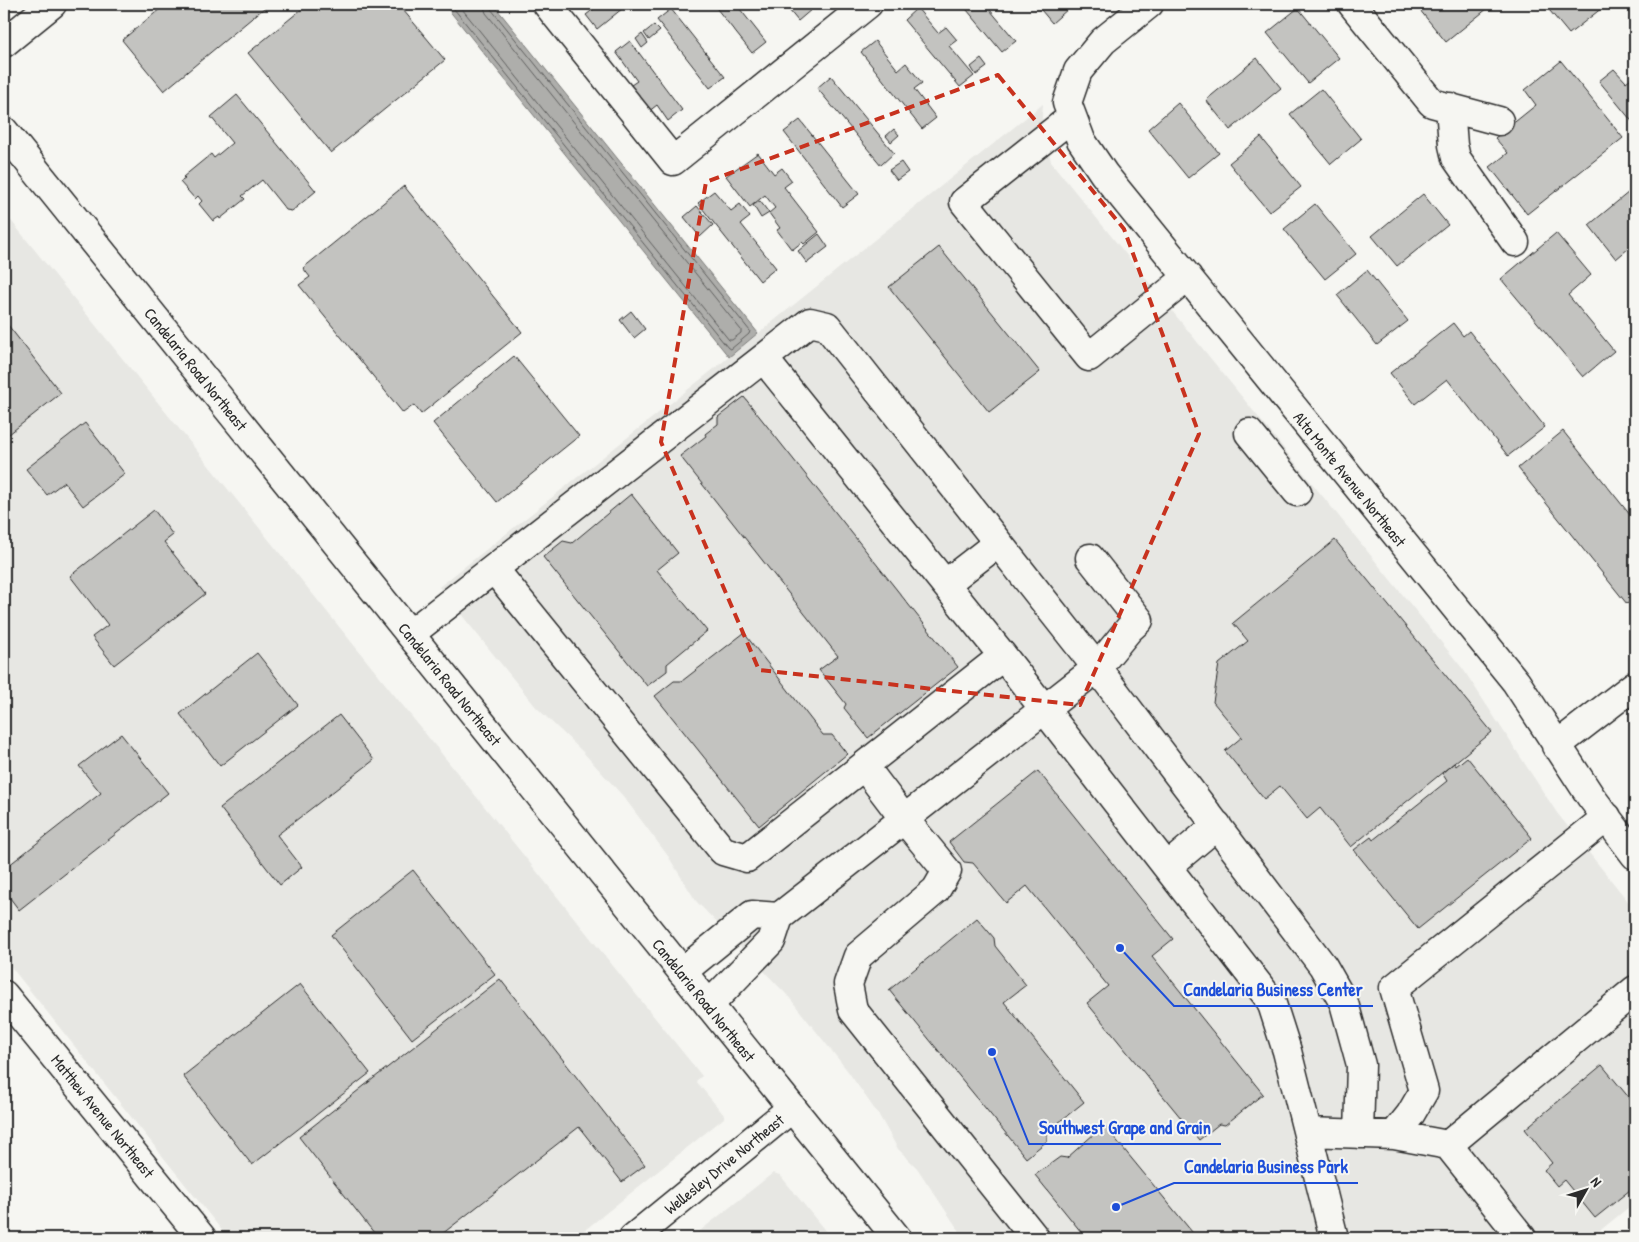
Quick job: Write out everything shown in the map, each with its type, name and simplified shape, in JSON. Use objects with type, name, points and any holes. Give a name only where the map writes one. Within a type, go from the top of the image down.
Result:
[{"type":"street","points":[[547,4],[673,161],[868,4]]},
{"type":"street","points":[[1149,4],[1103,41],[1078,71],[1070,110],[964,202],[1089,357],[1188,277]]},
{"type":"street","points":[[1352,4],[1441,105],[1456,158],[1515,242]]},
{"type":"street","points":[[4,43],[48,5]]},
{"type":"street","points":[[1441,105],[1499,121]]},
{"type":"street","name":"Alta Monte Avenue Northeast","points":[[1070,110],[1081,140],[1104,174],[1516,682],[1591,797],[1635,855]]},
{"type":"street","name":"Candelaria Road Northeast","points":[[4,131],[897,1238]]},
{"type":"street","points":[[410,634],[810,322],[828,326],[1097,668],[1323,966],[1344,1003],[1361,1066],[1359,1134]]},
{"type":"street","points":[[764,358],[1003,656],[1271,1001],[1287,1051],[1334,1238]]},
{"type":"street","points":[[1249,433],[1297,492]]},
{"type":"street","points":[[945,584],[998,543]]},
{"type":"street","points":[[709,1005],[771,941],[779,917],[1097,668],[1129,629],[1139,620],[1090,558]]},
{"type":"street","points":[[494,569],[724,851],[747,858],[1003,656]]},
{"type":"street","points":[[1556,746],[1635,686]]},
{"type":"street","points":[[864,766],[947,871],[936,890],[858,956],[848,984],[853,1010],[1035,1238]]},
{"type":"street","points":[[1394,1135],[1410,1115],[1424,1091],[1394,988],[1607,817]]},
{"type":"street","points":[[1167,868],[1217,825]]},
{"type":"street","points":[[682,972],[752,915],[779,917]]},
{"type":"street","points":[[1448,1145],[1635,990]]},
{"type":"street","name":"Matthew Avenue Northeast","points":[[4,995],[202,1238]]},
{"type":"street","name":"Wellesley Drive Northeast","points":[[633,1238],[792,1108]]},
{"type":"street","points":[[1308,1132],[1394,1135],[1448,1145],[1522,1238]]},
{"type":"highlighted area","points":[[998,75],[1124,229],[1199,434],[1080,705],[759,670],[661,442],[706,182]]},
{"type":"shaded area","points":[[1043,104],[1042,117],[1051,162],[1463,669],[1557,813],[1635,910],[1635,1202],[1591,1238],[964,1238],[917,1168],[898,1149],[880,1117],[847,1070],[788,996],[696,901],[668,856],[623,796],[582,751],[536,707],[439,587]]},
{"type":"shaded area","points":[[4,212],[702,1076],[696,1081],[724,1115],[724,1118],[575,1238],[228,1238],[4,958]]},
{"type":"shaded area","points":[[773,1173],[780,1175],[831,1238],[691,1238]]},
{"type":"water","points":[[444,4],[493,4],[758,333],[729,357]]},
{"type":"building","points":[[166,4],[269,4],[164,91],[122,40]]},
{"type":"building","points":[[308,4],[398,4],[445,60],[331,153],[248,53]]},
{"type":"building","points":[[600,4],[628,4],[597,29],[586,15]]},
{"type":"building","points":[[713,4],[736,4],[766,42],[752,53]]},
{"type":"building","points":[[784,4],[807,4],[812,9],[798,21]]},
{"type":"building","points":[[962,4],[985,4],[1016,41],[1002,52]]},
{"type":"building","points":[[1036,4],[1063,4],[1068,9],[1052,23]]},
{"type":"building","points":[[1426,4],[1493,4],[1446,42],[1419,9]]},
{"type":"building","points":[[1546,4],[1607,4],[1569,34]]},
{"type":"building","points":[[917,8],[938,33],[946,27],[957,40],[949,46],[974,76],[960,87],[904,20]]},
{"type":"building","points":[[1298,8],[1339,58],[1308,83],[1267,33]]},
{"type":"building","points":[[671,9],[725,77],[710,88],[657,20]]},
{"type":"building","points":[[654,25],[660,31],[649,40],[644,33]]},
{"type":"building","points":[[642,34],[648,43],[642,48],[636,39]]},
{"type":"building","points":[[630,41],[682,110],[668,121],[657,105],[648,112],[628,87],[637,81],[616,52]]},
{"type":"building","points":[[875,41],[898,70],[906,63],[922,83],[914,89],[936,118],[922,129],[861,52]]},
{"type":"building","points":[[1257,58],[1281,88],[1230,130],[1206,100]]},
{"type":"building","points":[[981,59],[987,67],[976,75],[971,67]]},
{"type":"building","points":[[1561,61],[1623,138],[1527,214],[1490,167],[1508,153],[1495,138],[1536,105],[1525,90]]},
{"type":"building","points":[[1614,69],[1626,82],[1635,75],[1635,125],[1599,81]]},
{"type":"building","points":[[831,76],[894,153],[881,165],[817,88]]},
{"type":"building","points":[[1321,89],[1361,139],[1331,164],[1290,114]]},
{"type":"building","points":[[237,95],[316,191],[292,211],[286,210],[262,180],[242,196],[245,199],[220,219],[219,217],[213,221],[199,204],[202,201],[198,196],[195,199],[180,182],[185,179],[183,177],[211,154],[214,158],[232,143],[211,117]]},
{"type":"building","points":[[1178,103],[1219,153],[1188,178],[1148,129]]},
{"type":"building","points":[[800,120],[859,194],[842,207],[784,132]]},
{"type":"building","points":[[894,129],[899,135],[891,142],[886,136]]},
{"type":"building","points":[[1261,137],[1301,187],[1269,212],[1229,163]]},
{"type":"building","points":[[758,153],[774,174],[782,168],[792,181],[784,187],[819,232],[804,244],[802,242],[792,250],[777,230],[780,228],[769,213],[775,208],[765,195],[750,207],[726,176]]},
{"type":"building","points":[[901,162],[908,172],[897,180],[889,170]]},
{"type":"building","points":[[404,186],[522,332],[421,414],[414,405],[403,413],[299,285],[310,277],[303,268]]},
{"type":"building","points":[[1635,187],[1635,243],[1616,259],[1589,225]]},
{"type":"building","points":[[714,191],[731,211],[740,204],[750,217],[741,224],[776,268],[760,281],[698,203]]},
{"type":"building","points":[[1423,194],[1448,225],[1397,266],[1372,236]]},
{"type":"building","points":[[760,201],[769,213],[761,218],[753,205]]},
{"type":"building","points":[[1315,204],[1356,254],[1325,279],[1284,229]]},
{"type":"building","points":[[697,206],[713,225],[700,237],[684,217]]},
{"type":"building","points":[[1556,233],[1591,275],[1568,295],[1614,351],[1583,377],[1501,279]]},
{"type":"building","points":[[819,234],[828,247],[807,263],[798,251]]},
{"type":"building","points":[[939,247],[1040,372],[989,412],[889,287]]},
{"type":"building","points":[[1367,270],[1408,321],[1377,345],[1337,295]]},
{"type":"building","points":[[631,311],[645,329],[634,338],[620,320]]},
{"type":"building","points":[[4,320],[61,393],[4,438]]},
{"type":"building","points":[[1453,323],[1463,336],[1469,331],[1545,427],[1508,456],[1447,379],[1415,404],[1390,373]]},
{"type":"building","points":[[514,356],[579,436],[497,502],[433,423]]},
{"type":"building","points":[[744,397],[958,667],[868,738],[844,708],[846,704],[819,670],[838,656],[680,456],[718,424],[718,417]]},
{"type":"building","points":[[85,423],[125,474],[83,506],[64,482],[47,495],[26,469]]},
{"type":"building","points":[[1563,431],[1635,521],[1635,597],[1627,604],[1518,468]]},
{"type":"building","points":[[631,494],[678,553],[657,570],[707,631],[667,664],[667,671],[647,686],[543,557],[563,541],[572,543]]},
{"type":"building","points":[[154,510],[173,535],[164,542],[205,594],[114,665],[92,637],[108,625],[70,576]]},
{"type":"building","points":[[1335,540],[1492,732],[1351,847],[1320,808],[1307,819],[1280,786],[1264,799],[1225,751],[1242,737],[1213,702],[1219,664],[1248,641],[1233,623]]},
{"type":"building","points":[[744,633],[823,735],[832,735],[847,754],[759,826],[655,696],[674,681],[682,681]]},
{"type":"building","points":[[257,653],[298,705],[220,766],[180,714]]},
{"type":"building","points":[[339,715],[374,760],[277,835],[302,867],[280,885],[220,808]]},
{"type":"building","points":[[121,734],[168,793],[19,910],[4,890],[4,869],[101,793],[79,766]]},
{"type":"building","points":[[1467,757],[1532,838],[1418,929],[1354,850],[1371,837],[1373,840],[1447,781],[1442,773],[1454,763],[1456,766]]},
{"type":"building","points":[[1038,771],[1173,939],[1152,956],[1263,1094],[1225,1125],[1219,1124],[1199,1140],[1087,1003],[1108,986],[1027,886],[1006,903],[973,863],[964,862],[949,842]]},
{"type":"building","points":[[413,870],[495,974],[412,1039],[331,935]]},
{"type":"building","points":[[977,918],[994,938],[995,946],[1026,985],[1004,1002],[1084,1102],[1047,1132],[1047,1141],[1026,1158],[889,990]]},
{"type":"building","points":[[500,979],[645,1165],[622,1182],[579,1127],[437,1238],[378,1238],[299,1137]]},
{"type":"building","points":[[300,984],[370,1073],[252,1165],[183,1076]]},
{"type":"building","points":[[1602,1065],[1635,1105],[1635,1186],[1595,1218],[1564,1180],[1557,1186],[1544,1170],[1552,1163],[1525,1129]]},
{"type":"building","points":[[1104,1125],[1197,1238],[1086,1238],[1035,1175],[1060,1157],[1067,1158]]},
{"type":"place","name":"Candelaria Business Center","points":[[1120,948]]},
{"type":"place","name":"Southwest Grape and Grain","points":[[992,1052]]},
{"type":"place","name":"Candelaria Business Park","points":[[1116,1207]]}]
